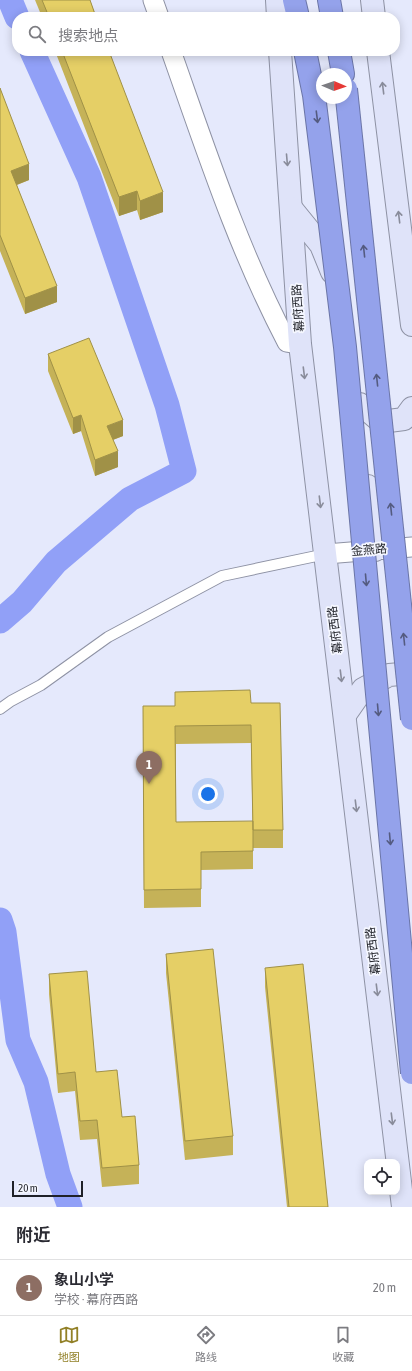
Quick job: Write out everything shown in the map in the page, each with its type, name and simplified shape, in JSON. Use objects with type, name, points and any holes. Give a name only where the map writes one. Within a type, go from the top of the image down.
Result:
[{"type":"highway","points":[[294,0],[297,12]]},
{"type":"highway","points":[[328,0],[331,12]]},
{"type":"highway","points":[[306,56],[314,95],[345,347],[412,1073]]},
{"type":"highway","points":[[340,56],[342,68]]},
{"type":"highway","points":[[348,104],[412,719]]},
{"type":"main road","points":[[277,0],[278,12]]},
{"type":"main road","points":[[372,0],[373,12]]},
{"type":"main road","name":"幕府西路","points":[[280,56],[300,344],[403,1207]]},
{"type":"main road","points":[[379,56],[412,325]]},
{"type":"main road","points":[[291,208],[321,245],[350,319],[375,550]]},
{"type":"main road","points":[[360,404],[381,422],[404,419],[412,408]]},
{"type":"main road","points":[[345,715],[363,689],[389,675],[412,673]]},
{"type":"street","points":[[153,0],[157,12]]},
{"type":"street","points":[[173,56],[231,220],[267,305],[287,342],[300,344]]},
{"type":"street","name":"金燕路","points":[[326,554],[412,547]]},
{"type":"lane","points":[[0,710],[11,701],[41,685],[108,637],[222,576],[326,554]]},
{"type":"building","points":[[42,0],[90,0],[94,12],[47,12]]},
{"type":"building","points":[[64,56],[111,56],[163,192],[140,201],[137,191],[119,197]]},
{"type":"building","points":[[0,88],[29,164],[11,171],[57,286],[25,298],[0,235]]},
{"type":"building","points":[[89,338],[123,420],[107,426],[118,451],[95,460],[81,415],[73,418],[48,354]]},
{"type":"building","points":[[250,690],[251,703],[280,703],[283,830],[253,830],[253,851],[201,852],[201,889],[144,890],[143,706],[175,706],[175,692]],"holes":[[[251,725],[253,821],[176,822],[175,726]]]},
{"type":"building","points":[[213,949],[233,1136],[185,1141],[166,954]]},
{"type":"building","points":[[303,964],[328,1207],[289,1207],[265,968]]},
{"type":"building","points":[[87,971],[96,1072],[117,1070],[122,1117],[135,1116],[139,1165],[102,1168],[97,1120],[80,1121],[75,1072],[58,1074],[49,974]]},
{"type":"waterway","points":[[10,0],[15,12]]},
{"type":"waterway","points":[[0,621],[22,602],[56,562],[130,499],[184,471],[167,405],[89,177],[34,56]]},
{"type":"waterway","points":[[0,920],[4,932],[18,1040],[36,1082],[58,1174],[70,1207]]},
{"type":"place","name":"象山小学","points":[[149,784]]}]
